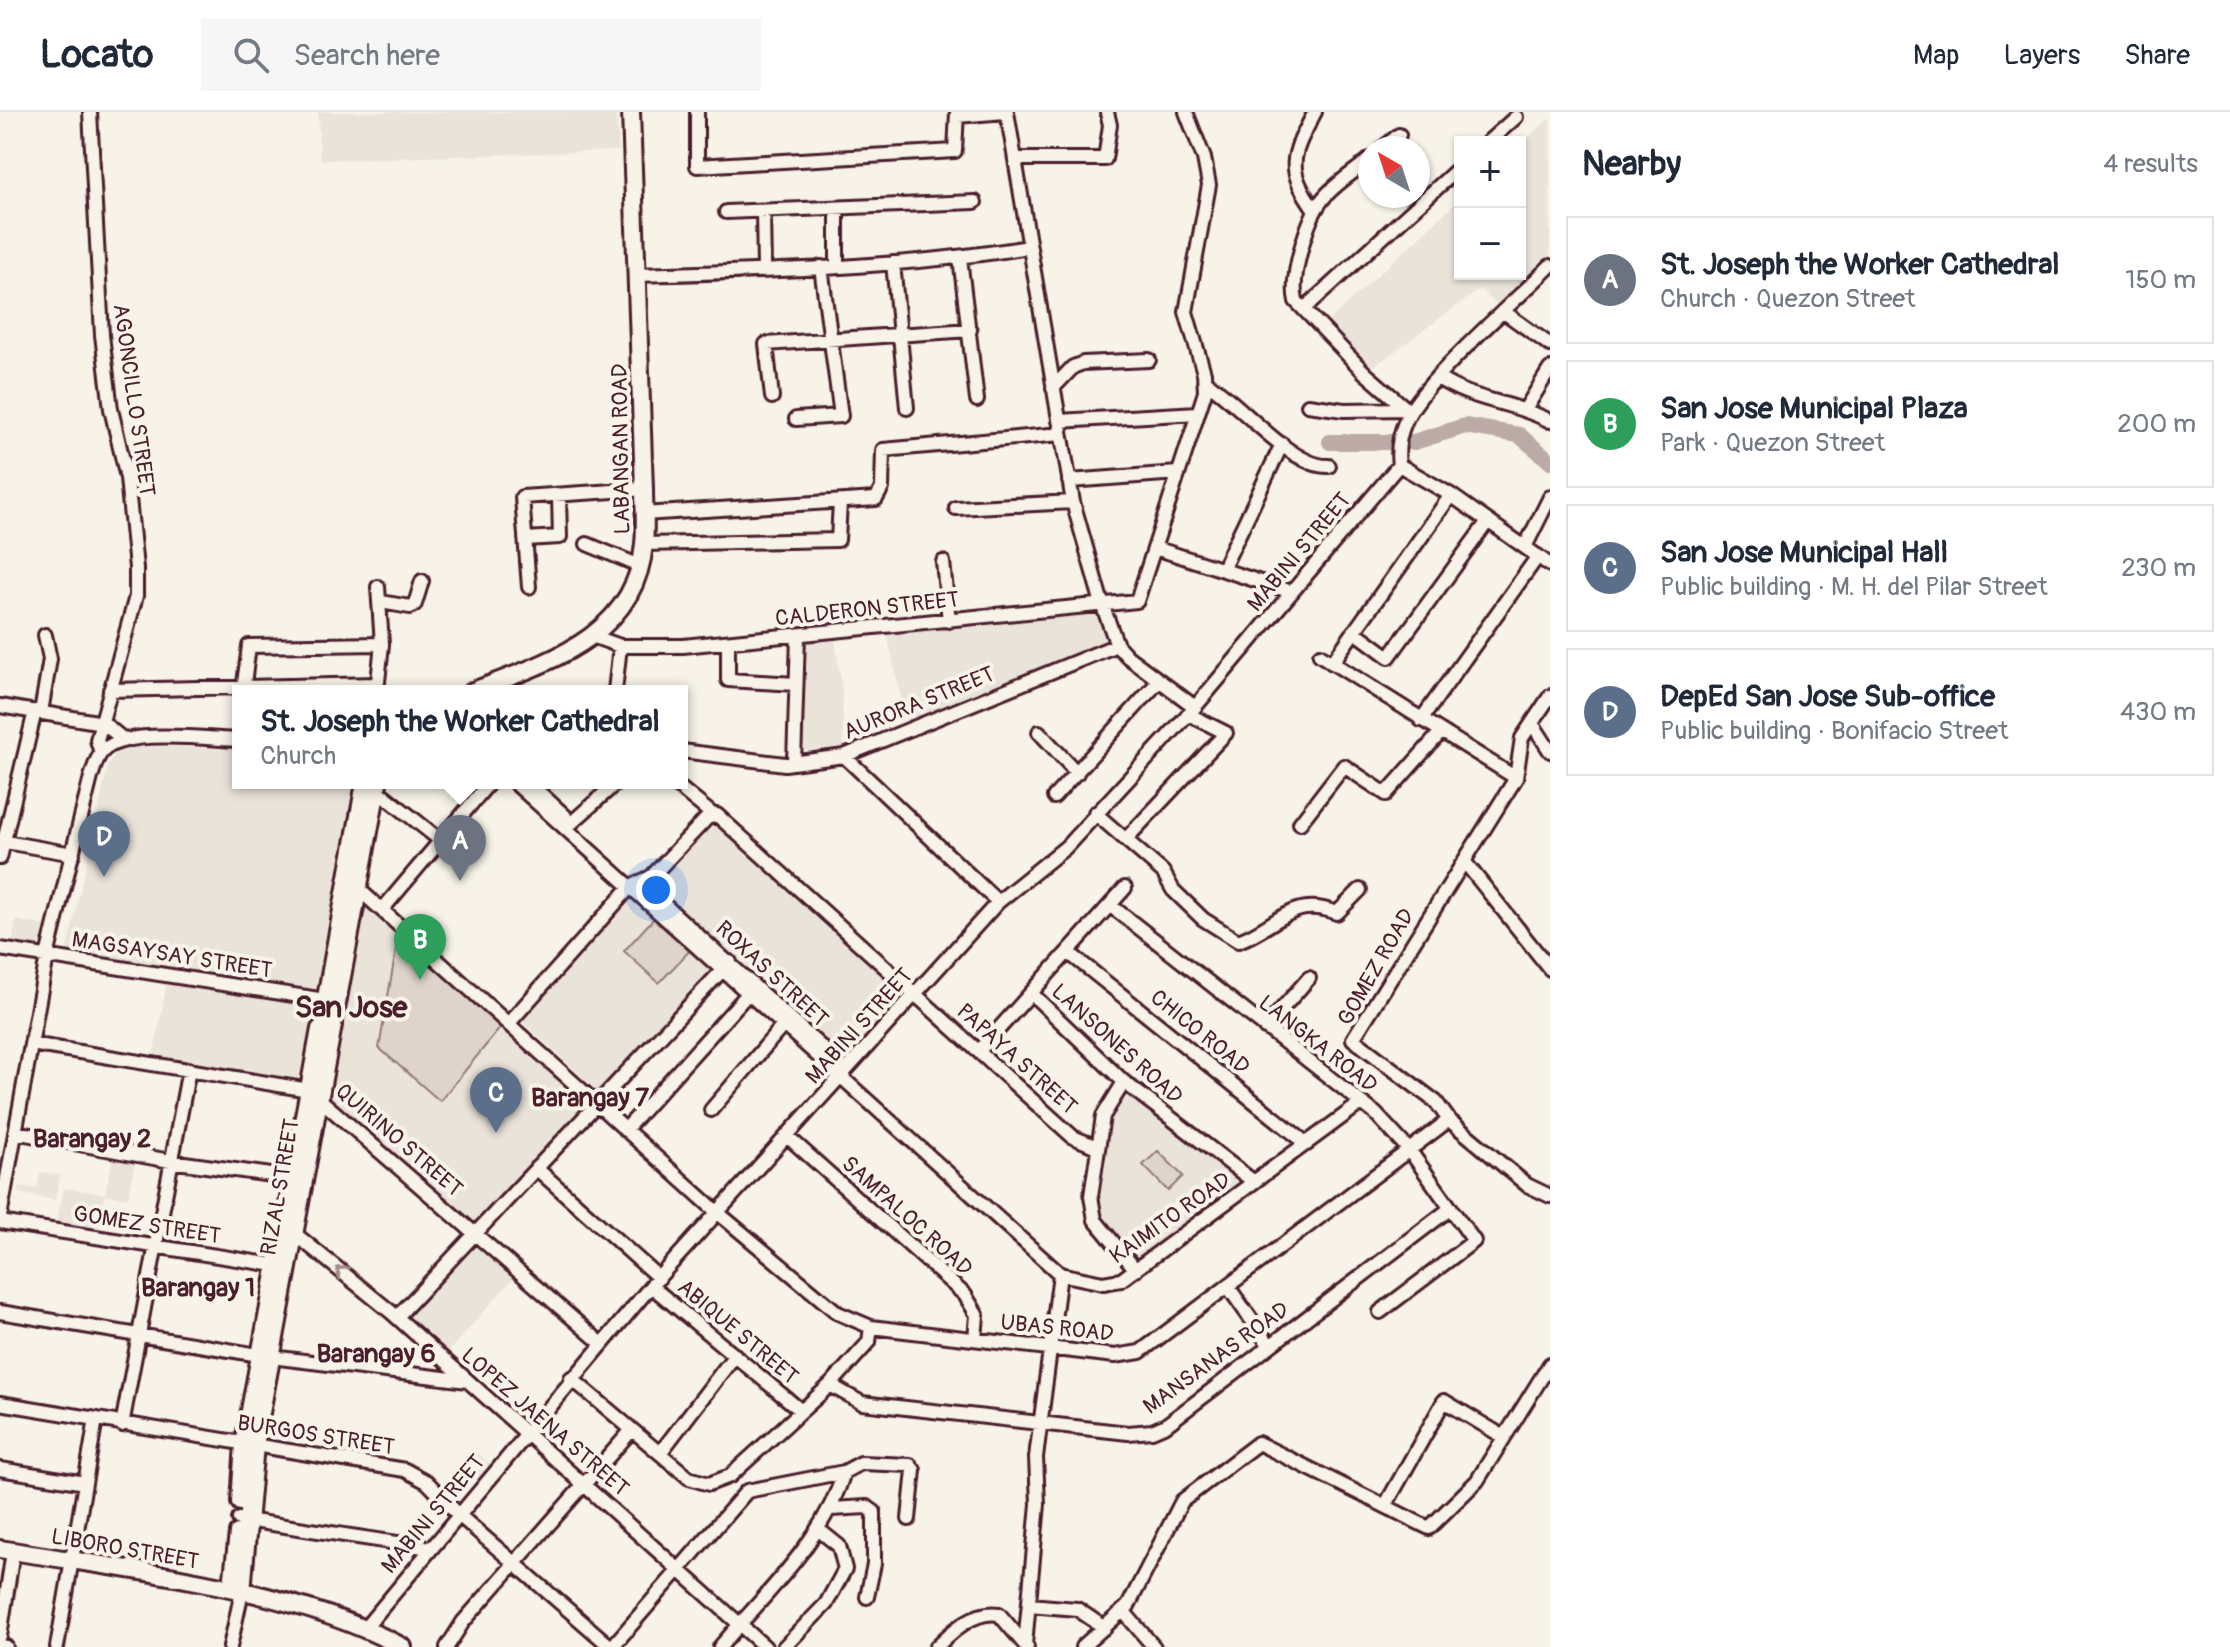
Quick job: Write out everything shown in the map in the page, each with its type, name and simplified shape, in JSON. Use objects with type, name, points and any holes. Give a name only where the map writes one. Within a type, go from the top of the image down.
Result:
[{"type":"main road","name":"LABANGAN ROAD","points":[[487,685],[595,637],[625,599],[640,566],[644,544],[644,489],[631,112]]},
{"type":"main road","name":"RIZAL STREET","points":[[238,1590],[249,1444],[372,789]]},
{"type":"main road","name":"LIBORO STREET","points":[[4,1548],[238,1590],[403,1647]]},
{"type":"street","name":"AGONCILLO STREET","points":[[0,1220],[4,1173],[15,1132],[47,956],[91,777],[101,753],[97,740],[136,596],[127,478],[111,409],[102,335],[90,112]]},
{"type":"street","points":[[697,112],[697,166],[955,151],[957,114],[1006,112],[1073,502],[1102,604],[1117,645],[1191,711],[1226,733],[1126,839]]},
{"type":"street","points":[[1015,159],[1105,159],[1110,125],[1107,112]]},
{"type":"street","points":[[1186,112],[1204,158],[1209,185],[1186,312],[1206,382],[1155,548],[1292,592]]},
{"type":"street","points":[[1315,112],[1297,143],[1292,162],[1301,190],[1315,210]]},
{"type":"street","points":[[1495,136],[1516,117]]},
{"type":"street","points":[[1358,169],[1328,193],[1315,210],[1294,276],[1296,301],[1408,411]]},
{"type":"street","points":[[1304,309],[1454,172]]},
{"type":"street","points":[[726,212],[975,202]]},
{"type":"street","points":[[837,208],[837,266]]},
{"type":"street","points":[[763,211],[764,269]]},
{"type":"street","points":[[639,275],[893,263],[960,258],[1029,247]]},
{"type":"street","points":[[960,258],[977,400]]},
{"type":"street","points":[[893,263],[907,408]]},
{"type":"street","points":[[1550,266],[1408,411],[1398,459],[1550,565]]},
{"type":"street","points":[[796,419],[841,416],[821,267]]},
{"type":"street","points":[[1504,312],[1550,345]]},
{"type":"street","points":[[772,397],[766,344],[970,330]]},
{"type":"street","points":[[1053,388],[1073,367],[1083,363],[1149,360]]},
{"type":"street","points":[[1526,408],[1550,369]]},
{"type":"street","points":[[1438,378],[1468,394],[1526,408],[1550,421]]},
{"type":"street","points":[[1206,382],[1224,393],[1282,444],[1316,467],[1329,466]]},
{"type":"street","points":[[1308,405],[1344,410],[1408,411]]},
{"type":"street","points":[[643,514],[876,499],[881,495],[883,450],[1198,413]]},
{"type":"street","points":[[1223,568],[1282,444]]},
{"type":"street","name":"MABINI STREET","points":[[369,1633],[430,1548],[460,1516],[601,1343],[998,902],[1066,847],[1191,711],[1292,592],[1398,459]]},
{"type":"street","points":[[1069,481],[1178,473]]},
{"type":"street","points":[[529,587],[522,497],[644,489]]},
{"type":"street","points":[[1332,663],[1451,495]]},
{"type":"street","points":[[525,539],[560,537],[559,496]]},
{"type":"street","points":[[1525,547],[1550,497]]},
{"type":"street","points":[[644,544],[838,540],[840,502]]},
{"type":"street","points":[[956,508],[1073,502]]},
{"type":"street","points":[[1354,631],[1389,657],[1488,521]]},
{"type":"street","points":[[587,544],[640,566]]},
{"type":"street","name":"CALDERON STREET","points":[[595,637],[620,646],[728,642],[1137,601],[1155,548]]},
{"type":"street","points":[[1421,720],[1538,556]]},
{"type":"street","points":[[943,562],[949,621]]},
{"type":"street","points":[[381,602],[410,607],[415,604],[422,581]]},
{"type":"street","points":[[377,685],[382,644],[378,587]]},
{"type":"street","points":[[0,858],[50,659],[45,635]]},
{"type":"street","points":[[794,763],[798,636]]},
{"type":"street","points":[[728,642],[728,680],[796,684]]},
{"type":"street","points":[[244,685],[249,646],[382,644]]},
{"type":"street","name":"AURORA STREET","points":[[688,756],[794,763],[844,756],[1117,645]]},
{"type":"street","points":[[616,685],[620,646]]},
{"type":"street","points":[[1320,655],[1516,778]]},
{"type":"street","points":[[1054,797],[1158,682]]},
{"type":"street","points":[[110,690],[232,689]]},
{"type":"street","name":"GOMEZ ROAD","points":[[1550,696],[1522,738],[1516,778],[1353,1039],[1436,1102],[1449,1120],[1527,1185],[1550,1196]]},
{"type":"street","points":[[0,706],[103,723],[124,740]]},
{"type":"street","points":[[1532,723],[1550,751]]},
{"type":"street","points":[[1039,732],[1077,773]]},
{"type":"street","points":[[1300,823],[1344,766],[1386,794],[1441,732]]},
{"type":"street","points":[[101,753],[124,740],[232,738]]},
{"type":"street","points":[[844,756],[998,902]]},
{"type":"street","points":[[378,789],[440,840]]},
{"type":"street","points":[[382,910],[484,789]]},
{"type":"street","name":"ROXAS STREET","points":[[523,789],[569,825],[753,988],[1060,1274]]},
{"type":"street","name":"ROXAS STREET","points":[[535,789],[569,825]]},
{"type":"street","points":[[569,825],[609,789]]},
{"type":"street","name":"PAPAYA STREET","points":[[682,789],[713,815],[720,817],[1073,1137],[1097,1147]]},
{"type":"street","points":[[1095,813],[1163,872],[1173,890],[1203,919],[1238,941],[1302,907],[1321,907],[1337,913],[1360,890]]},
{"type":"street","points":[[509,1023],[635,884],[651,877],[713,815]]},
{"type":"street","points":[[2,841],[73,854]]},
{"type":"street","points":[[1464,861],[1548,963]]},
{"type":"street","name":"UBAS ROAD","points":[[352,884],[717,1212],[838,1313],[871,1327],[1115,1356],[1140,1352],[1449,1120]]},
{"type":"street","points":[[979,1051],[1125,888]]},
{"type":"street","name":"LANGKA ROAD","points":[[1110,905],[1361,1103],[1410,1151],[1474,1241],[1380,1312]]},
{"type":"street","name":"MAGSAYSAY STREET","points":[[0,949],[330,1004]]},
{"type":"street","name":"CHICO ROAD","points":[[1068,952],[1307,1144]]},
{"type":"street","points":[[397,1317],[727,965]]},
{"type":"street","points":[[1265,1028],[1309,978]]},
{"type":"street","points":[[625,1130],[753,988]]},
{"type":"street","name":"LANSONES ROAD","points":[[1031,993],[1124,1082],[1254,1182]]},
{"type":"street","points":[[711,1110],[787,1021]]},
{"type":"street","name":"QUIRINO STREET","points":[[31,1044],[314,1093],[601,1343]]},
{"type":"street","points":[[122,1425],[189,1069]]},
{"type":"street","points":[[1124,1082],[1108,1105],[1097,1147],[1091,1196],[1095,1220],[1136,1270]]},
{"type":"street","name":"KAIMITO ROAD","points":[[1060,1274],[1108,1283],[1136,1270],[1361,1103]]},
{"type":"street","points":[[15,1132],[170,1161],[298,1178]]},
{"type":"street","name":"SAMPALOC ROAD","points":[[787,1136],[965,1295],[977,1315],[975,1339]]},
{"type":"street","points":[[536,1168],[655,1282]]},
{"type":"street","name":"MANSANAS ROAD","points":[[830,1385],[862,1403],[1128,1433],[1152,1431],[1166,1425],[1451,1208]]},
{"type":"street","name":"GOMEZ STREET","points":[[0,1220],[282,1266]]},
{"type":"street","name":"LOPEZ JAENA STREET","points":[[289,1229],[397,1317],[527,1431],[765,1647]]},
{"type":"street","points":[[1026,1646],[1038,1504],[1036,1457],[1060,1274]]},
{"type":"street","name":"ABIQUE STREET","points":[[655,1282],[799,1409]]},
{"type":"street","points":[[1229,1288],[1270,1346]]},
{"type":"street","points":[[0,1312],[266,1356],[468,1381]]},
{"type":"street","points":[[571,1378],[631,1431],[699,1482],[709,1484],[730,1476],[799,1409],[830,1385],[869,1342],[871,1327]]},
{"type":"street","points":[[660,1453],[735,1355]]},
{"type":"street","points":[[1082,1647],[1124,1612],[1182,1501],[1258,1443],[1429,1528],[1477,1481],[1550,1364]]},
{"type":"street","points":[[1385,1506],[1444,1401],[1504,1437]]},
{"type":"street","name":"BURGOS STREET","points":[[0,1403],[405,1470],[427,1482],[460,1516],[611,1647]]},
{"type":"street","points":[[57,1647],[96,1419]]},
{"type":"street","points":[[447,1647],[463,1622],[631,1431]]},
{"type":"street","points":[[611,1647],[747,1491],[844,1472],[861,1463],[910,1465],[914,1470],[909,1519]]},
{"type":"street","points":[[0,1469],[85,1483]]},
{"type":"street","points":[[720,1647],[810,1545],[831,1509],[844,1472]]},
{"type":"street","points":[[730,1476],[747,1491]]},
{"type":"street","points":[[831,1509],[867,1507],[874,1512],[874,1564],[867,1597]]},
{"type":"street","points":[[244,1520],[430,1548]]},
{"type":"street","points":[[784,1647],[826,1604],[845,1569],[839,1546],[819,1530]]},
{"type":"street","points":[[0,1636],[4,1548]]},
{"type":"street","name":"RIZAL STREET","points":[[230,1647],[238,1590]]},
{"type":"street","points":[[1029,1605],[1077,1609],[1105,1628]]},
{"type":"street","points":[[1124,1612],[1154,1647]]},
{"type":"street","points":[[936,1647],[969,1620],[991,1613],[999,1614],[1026,1646]]},
{"type":"street","points":[[0,1646],[6,1647]]},
{"type":"shaded area","points":[[318,112],[616,112],[619,151],[320,160]]},
{"type":"shaded area","points":[[1550,118],[1550,262],[1503,310],[1480,289],[1369,370],[1325,324],[1454,205],[1454,280],[1526,280],[1526,140]]},
{"type":"shaded area","points":[[1096,611],[1106,641],[906,722],[887,633]]},
{"type":"shaded area","points":[[835,639],[842,691],[844,747],[798,751],[802,641]]},
{"type":"shaded area","points":[[131,746],[232,749],[232,789],[360,789],[323,993],[67,950],[108,766],[115,754]]},
{"type":"shaded area","points":[[713,821],[907,995],[844,1063],[655,884]]},
{"type":"shaded area","points":[[631,893],[718,966],[598,1091],[521,1021]]},
{"type":"shaded area","points":[[365,903],[399,933],[440,1101],[501,1027],[587,1105],[474,1223],[325,1094]]},
{"type":"shaded area","points":[[656,916],[692,948],[659,983],[624,951]]},
{"type":"shaded area","points":[[16,920],[46,926],[41,949],[12,943]]},
{"type":"shaded area","points":[[399,933],[501,1027],[440,1101],[379,1048]]},
{"type":"shaded area","points":[[167,982],[318,1006],[304,1083],[153,1058]]},
{"type":"shaded area","points":[[1126,1090],[1243,1182],[1139,1259],[1102,1215],[1097,1194],[1108,1119]]},
{"type":"shaded area","points":[[1158,1151],[1183,1176],[1168,1191],[1143,1165]]},
{"type":"shaded area","points":[[113,1156],[136,1159],[128,1198],[105,1195],[97,1232],[56,1225],[64,1188],[105,1194]]},
{"type":"shaded area","points":[[40,1172],[60,1175],[55,1200],[18,1193],[19,1186],[37,1189]]},
{"type":"shaded area","points":[[474,1241],[514,1278],[446,1354],[405,1317]]},
{"type":"shaded area","points":[[473,1449],[492,1466],[480,1480],[461,1464]]},
{"type":"waterway","points":[[1330,442],[1414,442],[1465,426],[1519,435],[1550,461]]},
{"type":"place","name":"DepEd San Jose Sub-office","points":[[104,877]]},
{"type":"place","name":"St. Joseph the Worker Cathedral","points":[[460,881]]},
{"type":"place","name":"San Jose Municipal Plaza","points":[[420,980]]},
{"type":"place","name":"San Jose Municipal Hall","points":[[496,1133]]},
{"type":"district","name":"San Jose","points":[[351,1007]]},
{"type":"district","name":"Barangay 7","points":[[590,1098]]},
{"type":"district","name":"Barangay 2","points":[[92,1139]]},
{"type":"district","name":"Barangay 1","points":[[198,1288]]},
{"type":"district","name":"Barangay 6","points":[[376,1354]]}]
